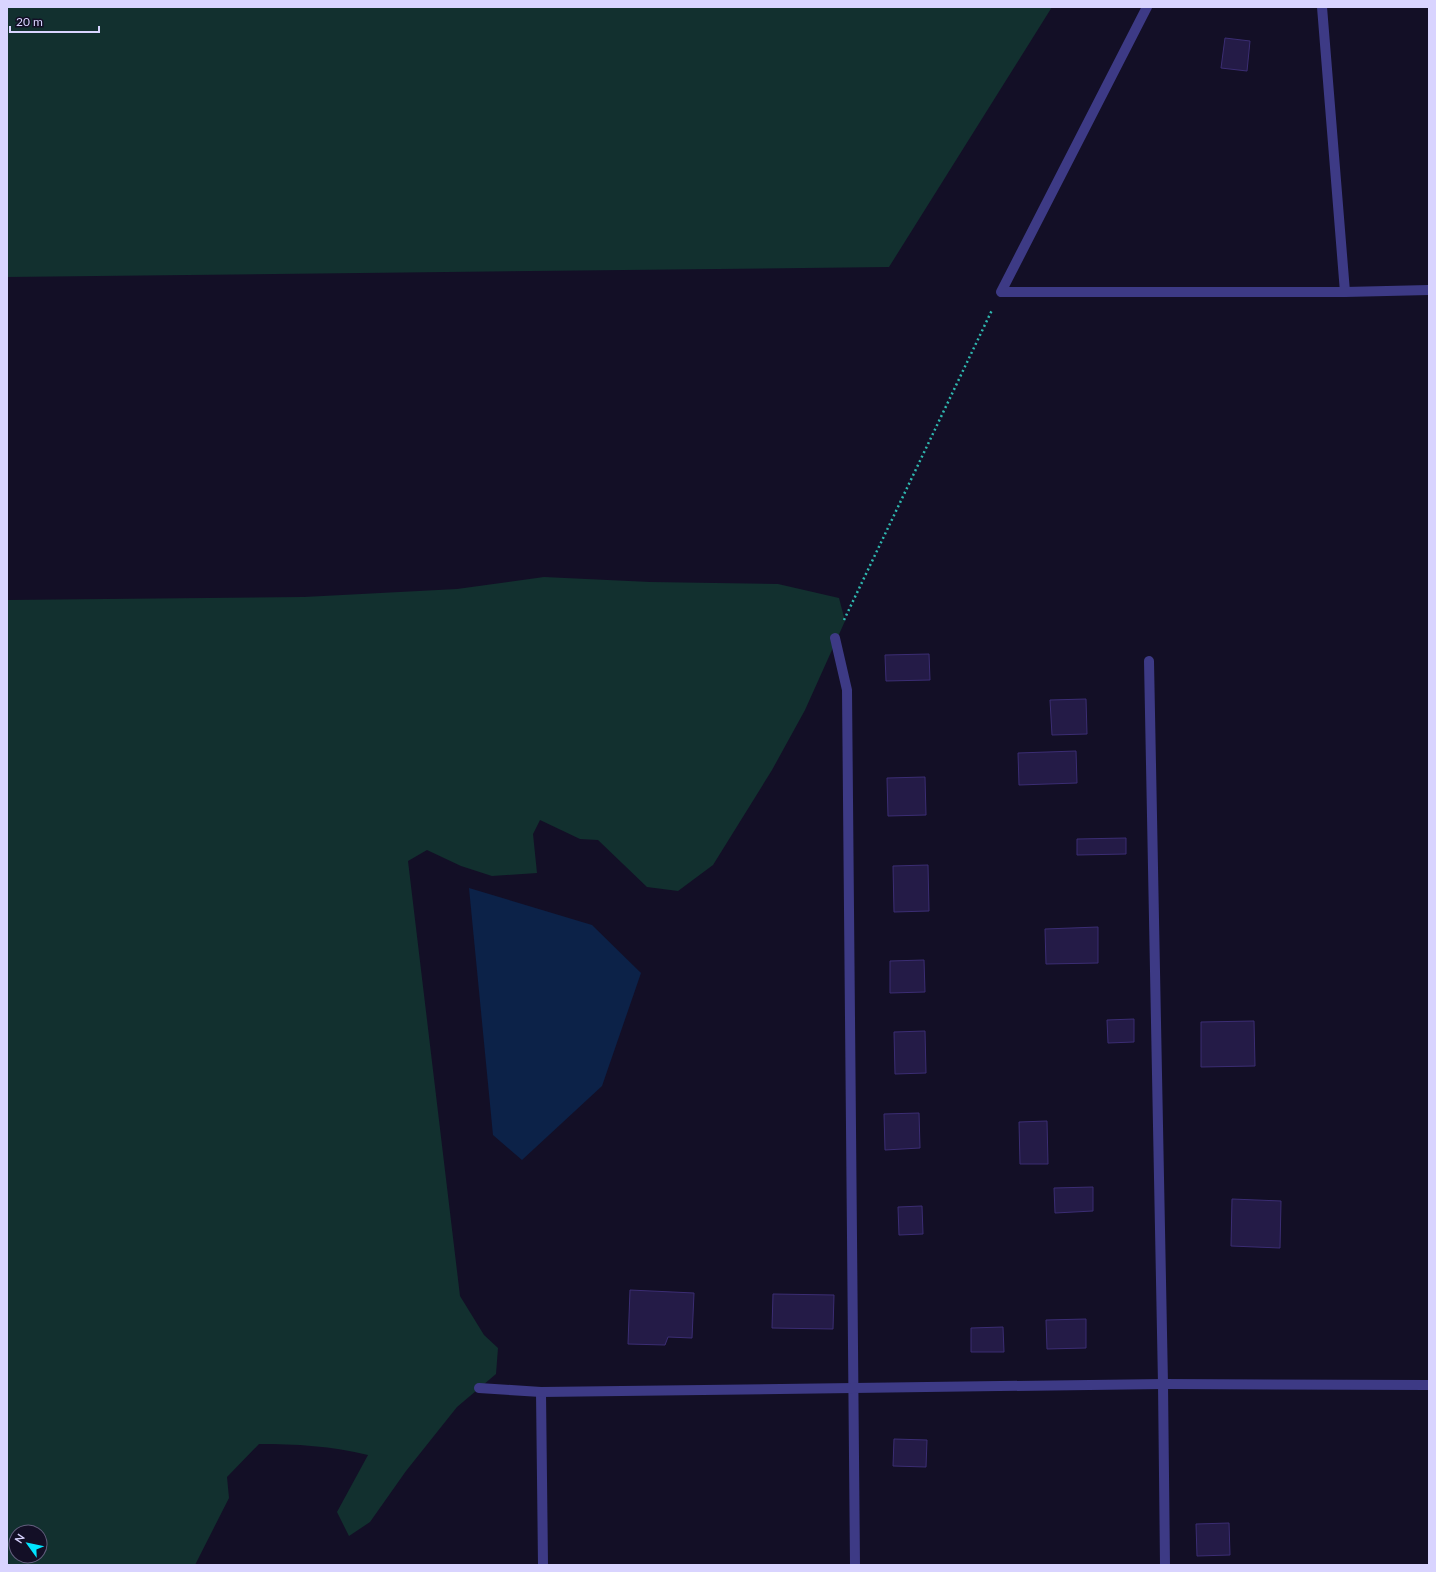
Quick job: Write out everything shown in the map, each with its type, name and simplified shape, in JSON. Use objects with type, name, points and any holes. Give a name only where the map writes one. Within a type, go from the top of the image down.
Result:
[{"type":"street","points":[[1147,7],[1001,292],[1344,292],[1429,290]]},
{"type":"street","points":[[1322,7],[1344,292]]},
{"type":"street","points":[[835,638],[847,690],[852,1388],[855,1565]]},
{"type":"street","points":[[1149,661],[1163,1384],[1165,1565]]},
{"type":"street","points":[[479,1388],[541,1392],[1163,1384],[1429,1385]]},
{"type":"street","points":[[541,1392],[543,1565]]},
{"type":"path","points":[[835,638],[1001,292]]},
{"type":"green space","points":[[7,7],[1052,7],[889,267],[7,277]]},
{"type":"green space","points":[[544,577],[650,582],[778,584],[839,598],[845,621],[805,710],[772,770],[713,865],[678,891],[647,887],[598,840],[580,839],[540,820],[533,834],[537,873],[492,876],[461,866],[427,850],[408,861],[460,1296],[484,1335],[498,1348],[496,1374],[457,1407],[406,1471],[370,1522],[349,1536],[337,1512],[368,1455],[341,1449],[314,1446],[259,1444],[227,1477],[229,1498],[195,1565],[7,1565],[7,600],[304,597],[457,589]]},
{"type":"water","points":[[469,888],[592,925],[641,973],[602,1086],[522,1160],[493,1135]]},
{"type":"building","points":[[1225,38],[1250,41],[1247,71],[1221,68]]},
{"type":"building","points":[[929,654],[930,680],[886,681],[885,655]]},
{"type":"building","points":[[1086,699],[1087,734],[1052,735],[1050,700]]},
{"type":"building","points":[[1076,751],[1077,783],[1019,785],[1018,753]]},
{"type":"building","points":[[925,777],[926,815],[888,816],[887,778]]},
{"type":"building","points":[[1126,838],[1126,854],[1077,855],[1077,839]]},
{"type":"building","points":[[928,865],[929,911],[894,912],[893,866]]},
{"type":"building","points":[[1098,927],[1098,963],[1046,964],[1045,929]]},
{"type":"building","points":[[924,960],[925,992],[890,993],[890,961]]},
{"type":"building","points":[[1134,1019],[1134,1042],[1108,1043],[1107,1020]]},
{"type":"building","points":[[1254,1021],[1255,1066],[1201,1067],[1201,1022]]},
{"type":"building","points":[[925,1031],[926,1073],[895,1074],[894,1032]]},
{"type":"building","points":[[919,1113],[920,1148],[885,1150],[884,1114]]},
{"type":"building","points":[[1047,1121],[1048,1164],[1020,1164],[1019,1122]]},
{"type":"building","points":[[1093,1187],[1093,1211],[1055,1213],[1054,1188]]},
{"type":"building","points":[[1232,1199],[1281,1201],[1280,1248],[1231,1246]]},
{"type":"building","points":[[922,1206],[923,1234],[899,1235],[898,1207]]},
{"type":"building","points":[[630,1290],[694,1293],[692,1338],[668,1337],[665,1345],[628,1344]]},
{"type":"building","points":[[773,1294],[834,1295],[833,1329],[772,1328]]},
{"type":"building","points":[[1086,1319],[1086,1348],[1047,1349],[1046,1320]]},
{"type":"building","points":[[1003,1327],[1004,1352],[971,1352],[971,1328]]},
{"type":"building","points":[[894,1439],[927,1440],[926,1467],[893,1466]]},
{"type":"building","points":[[1229,1523],[1230,1555],[1197,1556],[1196,1524]]}]
